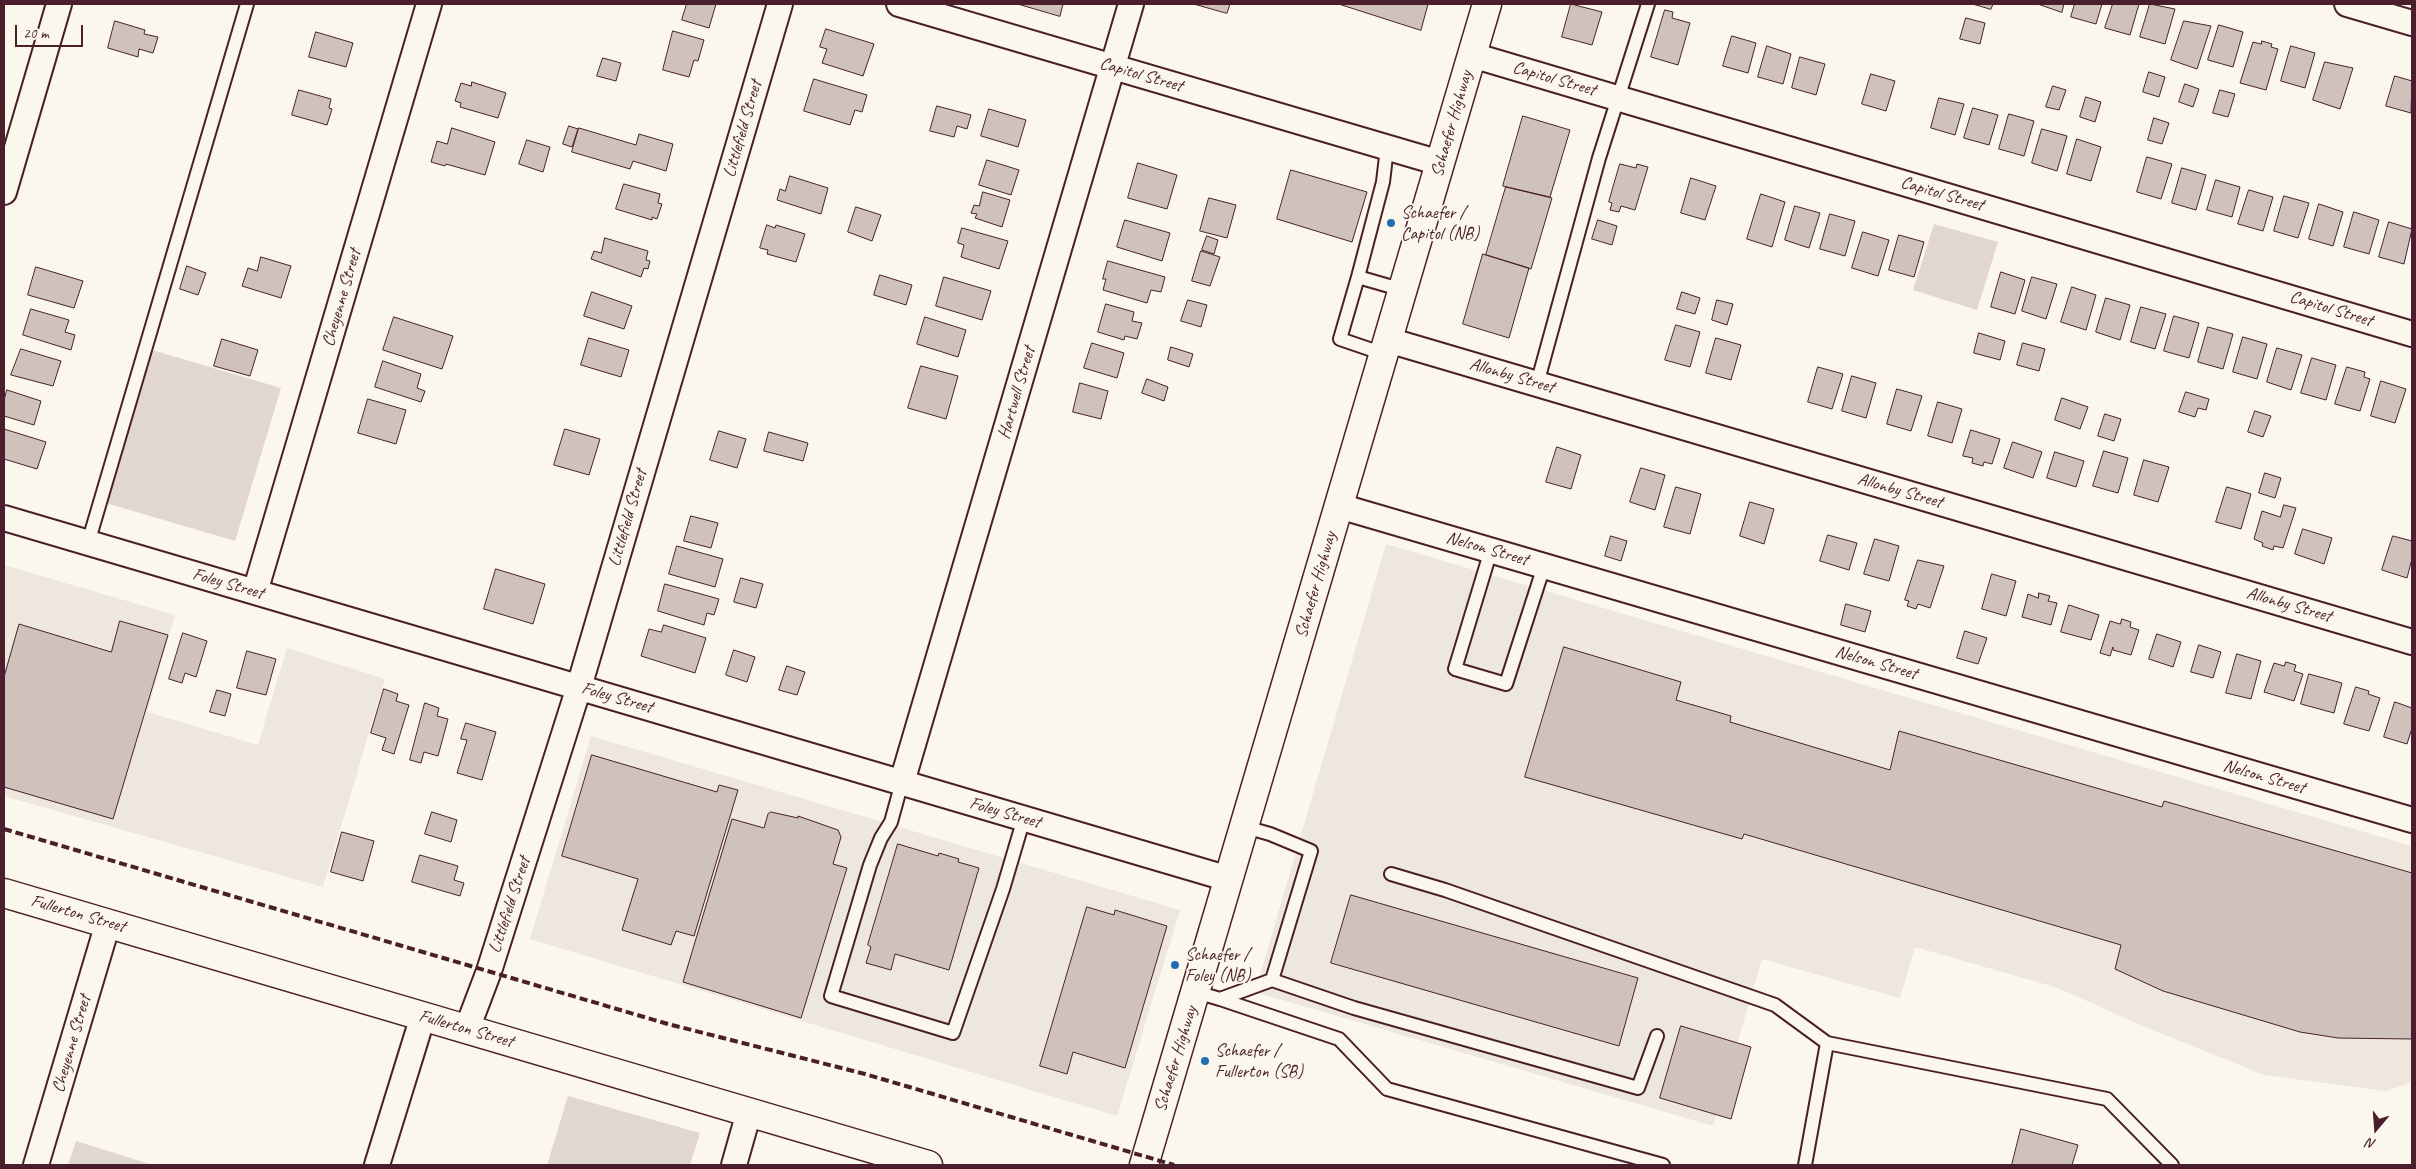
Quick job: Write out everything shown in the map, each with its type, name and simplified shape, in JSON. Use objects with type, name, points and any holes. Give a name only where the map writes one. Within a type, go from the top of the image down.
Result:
[{"type":"street","points":[[4,192],[59,4]]},
{"type":"street","name":"Cheyenne Street","points":[[255,592],[429,4]]},
{"type":"street","name":"Littlefield Street","points":[[467,1029],[489,971],[579,687],[780,4]]},
{"type":"street","name":"Capitol Street","points":[[899,4],[1440,163]]},
{"type":"street","name":"Hartwell Street","points":[[902,782],[1131,4]]},
{"type":"street","name":"Schaefer Highway","points":[[1144,1165],[1208,996],[1230,879],[1487,4]]},
{"type":"street","points":[[2347,4],[2412,23]]},
{"type":"street","name":"Capitol Street","points":[[1472,55],[2412,334]]},
{"type":"street","name":"Allonby Street","points":[[1386,347],[1537,384],[2412,642]]},
{"type":"street","name":"Nelson Street","points":[[1339,506],[2412,820]]},
{"type":"street","name":"Foley Street","points":[[4,518],[1230,879]]},
{"type":"street","name":"Fullerton Street","points":[[4,893],[928,1165]]},
{"type":"street","name":"Cheyenne Street","points":[[36,1165],[108,923]]},
{"type":"street","points":[[377,1165],[422,1016]]},
{"type":"street","points":[[734,1165],[749,1112]]},
{"type":"lane","points":[[88,543],[247,4]]},
{"type":"lane","points":[[1537,384],[1599,158],[1648,4]]},
{"type":"lane","points":[[1386,347],[1340,339],[1383,182],[1387,148]]},
{"type":"lane","points":[[1358,277],[1403,290]]},
{"type":"lane","points":[[1491,550],[1455,670],[1506,684],[1544,566]]},
{"type":"lane","points":[[902,782],[891,822],[870,865],[830,996],[953,1033],[1003,889],[1024,818]]},
{"type":"lane","points":[[1245,828],[1270,834],[1311,852],[1272,980]]},
{"type":"lane","points":[[1391,874],[1445,890],[1775,1005],[1826,1042],[2108,1099],[2172,1165]]},
{"type":"lane","points":[[1208,996],[1272,980],[1354,1008],[1638,1088],[1657,1036]]},
{"type":"lane","points":[[1208,996],[1339,1040],[1387,1090],[1663,1165]]},
{"type":"lane","points":[[1806,1165],[1826,1042]]},
{"type":"shaded area","points":[[1934,224],[1998,242],[1977,310],[1913,290]]},
{"type":"shaded area","points":[[152,350],[281,388],[235,541],[106,503]]},
{"type":"shaded area","points":[[1386,544],[2412,846],[2412,1082],[2386,1091],[2264,1075],[2145,1027],[2058,988],[1915,947],[1900,998],[1762,959],[1713,1126],[1255,992]]},
{"type":"shaded area","points":[[4,565],[175,615],[147,712],[258,745],[287,648],[385,679],[323,887],[4,796]]},
{"type":"shaded area","points":[[591,736],[1180,910],[1117,1116],[530,939]]},
{"type":"shaded area","points":[[568,1096],[700,1133],[690,1165],[547,1165]]},
{"type":"shaded area","points":[[76,1141],[153,1165],[68,1165]]},
{"type":"building","points":[[687,4],[716,4],[709,28],[682,20]]},
{"type":"building","points":[[1018,4],[1063,4],[1060,16]]},
{"type":"building","points":[[1194,4],[1230,4],[1227,13]]},
{"type":"building","points":[[1339,4],[1428,4],[1421,30]]},
{"type":"building","points":[[1571,4],[1602,12],[1592,45],[1562,37]]},
{"type":"building","points":[[1973,4],[1993,4],[1991,9]]},
{"type":"building","points":[[2038,4],[2064,4],[2062,12]]},
{"type":"building","points":[[2075,4],[2102,4],[2096,24],[2071,17]]},
{"type":"building","points":[[2113,4],[2139,4],[2130,35],[2105,28]]},
{"type":"building","points":[[2150,4],[2175,9],[2165,44],[2140,37]]},
{"type":"building","points":[[1665,10],[1673,12],[1672,18],[1690,23],[1678,65],[1651,57]]},
{"type":"building","points":[[1966,18],[1985,23],[1980,44],[1960,39]]},
{"type":"building","points":[[115,21],[145,30],[144,34],[158,37],[153,53],[139,49],[138,57],[108,48]]},
{"type":"building","points":[[2184,21],[2211,26],[2197,69],[2171,60]]},
{"type":"building","points":[[2219,25],[2243,32],[2233,67],[2208,60]]},
{"type":"building","points":[[826,29],[874,44],[863,76],[822,63],[827,49],[820,47]]},
{"type":"building","points":[[673,31],[704,40],[698,61],[694,60],[689,77],[663,70]]},
{"type":"building","points":[[316,32],[353,43],[346,67],[309,57]]},
{"type":"building","points":[[1732,36],[1756,43],[1748,73],[1723,66]]},
{"type":"building","points":[[2262,41],[2272,44],[2271,47],[2278,49],[2266,90],[2240,83],[2253,42],[2261,44]]},
{"type":"building","points":[[1767,46],[1791,54],[1783,84],[1758,77]]},
{"type":"building","points":[[2291,46],[2315,53],[2305,88],[2281,81]]},
{"type":"building","points":[[1800,57],[1825,64],[1816,95],[1792,88]]},
{"type":"building","points":[[603,58],[621,63],[616,81],[597,76]]},
{"type":"building","points":[[2325,62],[2353,68],[2340,109],[2313,100]]},
{"type":"building","points":[[2149,72],[2165,77],[2159,97],[2143,92]]},
{"type":"building","points":[[1871,74],[1895,81],[1886,111],[1862,104]]},
{"type":"building","points":[[2395,76],[2412,81],[2411,113],[2386,106]]},
{"type":"building","points":[[814,79],[867,95],[862,112],[855,110],[850,125],[804,111]]},
{"type":"building","points":[[472,82],[506,93],[498,118],[460,107],[461,103],[455,101],[461,83],[471,86]]},
{"type":"building","points":[[2185,84],[2199,89],[2193,107],[2179,102]]},
{"type":"building","points":[[2053,86],[2066,90],[2059,110],[2046,107]]},
{"type":"building","points":[[299,90],[331,99],[329,108],[332,109],[327,125],[292,115]]},
{"type":"building","points":[[2220,90],[2235,94],[2228,117],[2213,113]]},
{"type":"building","points":[[2086,97],[2101,102],[2095,122],[2080,117]]},
{"type":"building","points":[[1939,98],[1964,104],[1955,135],[1931,128]]},
{"type":"building","points":[[937,106],[971,115],[967,129],[957,126],[954,137],[930,131]]},
{"type":"building","points":[[1973,108],[1998,115],[1989,145],[1964,138]]},
{"type":"building","points":[[989,109],[1026,120],[1018,147],[981,136]]},
{"type":"building","points":[[2009,114],[2034,121],[2024,156],[1999,149]]},
{"type":"building","points":[[1523,116],[1570,130],[1550,197],[1503,186]]},
{"type":"building","points":[[2154,118],[2169,123],[2162,144],[2148,140]]},
{"type":"building","points":[[569,126],[578,129],[572,147],[563,144]]},
{"type":"building","points":[[452,128],[495,142],[485,175],[446,164],[445,166],[431,162],[437,141],[447,144]]},
{"type":"building","points":[[579,128],[636,145],[639,134],[673,144],[666,171],[633,161],[630,169],[572,152]]},
{"type":"building","points":[[2042,129],[2067,136],[2057,171],[2032,163]]},
{"type":"building","points":[[2077,139],[2101,147],[2091,181],[2067,174]]},
{"type":"building","points":[[527,140],[550,147],[543,172],[519,164]]},
{"type":"building","points":[[2147,157],[2172,164],[2161,199],[2137,192]]},
{"type":"building","points":[[987,160],[1019,170],[1011,195],[979,185]]},
{"type":"building","points":[[1138,163],[1177,175],[1167,209],[1128,198]]},
{"type":"building","points":[[1620,164],[1636,168],[1637,164],[1648,167],[1635,210],[1621,206],[1619,212],[1610,210],[1612,203],[1609,202]]},
{"type":"building","points":[[2182,168],[2206,175],[2196,210],[2172,203]]},
{"type":"building","points":[[1291,170],[1367,192],[1352,242],[1277,219]]},
{"type":"building","points":[[790,176],[828,188],[821,214],[777,200],[780,189],[785,191]]},
{"type":"building","points":[[1691,178],[1716,186],[1705,220],[1681,213]]},
{"type":"building","points":[[2216,180],[2240,187],[2232,217],[2207,210]]},
{"type":"building","points":[[624,184],[660,194],[658,203],[662,204],[657,219],[652,217],[652,220],[616,209]]},
{"type":"building","points":[[1506,187],[1552,198],[1531,269],[1486,255]]},
{"type":"building","points":[[2249,190],[2273,197],[2263,231],[2238,224]]},
{"type":"building","points":[[983,192],[1010,200],[1002,227],[975,218],[977,214],[971,213],[974,205],[979,206]]},
{"type":"building","points":[[1761,194],[1785,202],[1772,247],[1747,239]]},
{"type":"building","points":[[2284,196],[2309,203],[2298,238],[2274,231]]},
{"type":"building","points":[[1209,198],[1236,205],[1227,238],[1200,231]]},
{"type":"building","points":[[2319,204],[2343,212],[2333,246],[2309,239]]},
{"type":"building","points":[[1795,206],[1820,213],[1809,248],[1785,240]]},
{"type":"building","points":[[856,207],[881,215],[872,241],[848,232]]},
{"type":"building","points":[[2354,212],[2379,220],[2369,254],[2344,247]]},
{"type":"building","points":[[1830,214],[1855,221],[1845,256],[1820,249]]},
{"type":"building","points":[[1125,220],[1170,233],[1162,261],[1117,247]]},
{"type":"building","points":[[1598,220],[1617,226],[1612,245],[1592,239]]},
{"type":"building","points":[[2389,222],[2412,229],[2404,264],[2379,257]]},
{"type":"building","points":[[767,225],[775,228],[776,225],[805,234],[796,262],[767,254],[768,250],[760,248]]},
{"type":"building","points":[[962,228],[1008,241],[999,269],[961,257],[964,245],[958,243]]},
{"type":"building","points":[[1863,232],[1889,240],[1878,276],[1852,268]]},
{"type":"building","points":[[1899,235],[1924,242],[1914,277],[1889,270]]},
{"type":"building","points":[[1207,236],[1218,240],[1214,254],[1202,250]]},
{"type":"building","points":[[605,238],[648,251],[646,260],[650,261],[648,269],[644,268],[641,277],[591,259],[594,251],[601,253]]},
{"type":"building","points":[[1201,251],[1220,257],[1210,286],[1192,281]]},
{"type":"building","points":[[1483,254],[1529,268],[1509,338],[1463,324]]},
{"type":"building","points":[[261,257],[291,266],[281,298],[242,286],[248,268],[257,271]]},
{"type":"building","points":[[1108,261],[1165,277],[1161,292],[1151,290],[1147,303],[1103,290],[1106,279],[1103,279]]},
{"type":"building","points":[[187,266],[206,273],[198,295],[180,289]]},
{"type":"building","points":[[36,267],[83,281],[74,308],[28,295]]},
{"type":"building","points":[[2001,272],[2025,280],[2015,314],[1991,307]]},
{"type":"building","points":[[880,275],[912,285],[906,305],[874,295]]},
{"type":"building","points":[[944,277],[991,291],[982,320],[936,306]]},
{"type":"building","points":[[2032,277],[2057,284],[2046,319],[2022,311]]},
{"type":"building","points":[[2072,287],[2096,295],[2086,330],[2061,322]]},
{"type":"building","points":[[592,292],[632,306],[624,329],[584,316]]},
{"type":"building","points":[[1682,292],[1700,298],[1695,314],[1677,309]]},
{"type":"building","points":[[2106,298],[2130,305],[2120,340],[2096,332]]},
{"type":"building","points":[[1188,300],[1207,305],[1201,327],[1181,321]]},
{"type":"building","points":[[1717,300],[1733,304],[1727,325],[1712,320]]},
{"type":"building","points":[[1106,304],[1134,312],[1132,321],[1142,323],[1137,339],[1125,336],[1124,340],[1098,332]]},
{"type":"building","points":[[2141,307],[2166,314],[2155,349],[2131,342]]},
{"type":"building","points":[[31,309],[69,320],[65,332],[75,335],[71,350],[23,335]]},
{"type":"building","points":[[2174,316],[2199,323],[2189,358],[2164,351]]},
{"type":"building","points":[[394,317],[453,336],[442,369],[383,350]]},
{"type":"building","points":[[925,317],[966,330],[958,357],[917,344]]},
{"type":"building","points":[[1676,325],[1700,332],[1690,367],[1665,360]]},
{"type":"building","points":[[2208,327],[2233,334],[2223,369],[2198,362]]},
{"type":"building","points":[[1979,333],[2005,341],[2000,360],[1974,353]]},
{"type":"building","points":[[2243,337],[2267,344],[2257,379],[2233,372]]},
{"type":"building","points":[[589,338],[629,350],[621,377],[581,365]]},
{"type":"building","points":[[1716,338],[1741,345],[1731,380],[1706,373]]},
{"type":"building","points":[[222,339],[258,350],[250,376],[214,366]]},
{"type":"building","points":[[1092,343],[1124,353],[1117,378],[1084,368]]},
{"type":"building","points":[[2023,343],[2045,349],[2039,371],[2017,365]]},
{"type":"building","points":[[1171,347],[1193,354],[1189,367],[1168,360]]},
{"type":"building","points":[[2277,348],[2302,355],[2291,390],[2267,382]]},
{"type":"building","points":[[21,349],[61,361],[53,386],[11,375]]},
{"type":"building","points":[[2312,358],[2336,365],[2326,400],[2301,393]]},
{"type":"building","points":[[383,361],[421,374],[417,388],[425,391],[421,402],[375,387]]},
{"type":"building","points":[[921,366],[958,376],[946,419],[908,408]]},
{"type":"building","points":[[1818,367],[1843,374],[1832,409],[1808,402]]},
{"type":"building","points":[[2347,367],[2365,372],[2364,377],[2370,379],[2360,411],[2335,404]]},
{"type":"building","points":[[1852,376],[1876,383],[1866,418],[1842,411]]},
{"type":"building","points":[[1147,379],[1168,387],[1164,401],[1142,393]]},
{"type":"building","points":[[2381,381],[2406,389],[2395,423],[2371,416]]},
{"type":"building","points":[[1080,383],[1108,391],[1101,419],[1073,412]]},
{"type":"building","points":[[1897,389],[1922,396],[1911,431],[1887,424]]},
{"type":"building","points":[[7,390],[41,401],[34,425],[4,416],[4,401]]},
{"type":"building","points":[[2186,392],[2209,399],[2206,410],[2198,408],[2195,417],[2179,412]]},
{"type":"building","points":[[2062,398],[2088,407],[2080,429],[2055,420]]},
{"type":"building","points":[[368,399],[406,410],[396,444],[358,433]]},
{"type":"building","points":[[1938,402],[1962,409],[1952,443],[1928,436]]},
{"type":"building","points":[[2255,411],[2271,416],[2263,437],[2248,432]]},
{"type":"building","points":[[2105,414],[2121,419],[2114,441],[2098,436]]},
{"type":"building","points":[[4,429],[46,442],[37,469],[4,459]]},
{"type":"building","points":[[565,429],[600,439],[589,475],[554,465]]},
{"type":"building","points":[[1971,430],[2000,439],[1992,464],[1984,462],[1983,466],[1972,463],[1973,458],[1963,456]]},
{"type":"building","points":[[719,431],[746,439],[737,468],[710,460]]},
{"type":"building","points":[[769,432],[808,443],[803,461],[764,451]]},
{"type":"building","points":[[2013,442],[2042,452],[2033,478],[2004,468]]},
{"type":"building","points":[[1557,447],[1581,455],[1571,489],[1546,482]]},
{"type":"building","points":[[2104,451],[2128,458],[2118,493],[2093,486]]},
{"type":"building","points":[[2055,452],[2084,461],[2076,487],[2047,478]]},
{"type":"building","points":[[2144,460],[2169,467],[2158,502],[2134,495]]},
{"type":"building","points":[[1641,468],[1665,475],[1655,510],[1630,502]]},
{"type":"building","points":[[2265,473],[2281,478],[2275,498],[2259,493]]},
{"type":"building","points":[[1676,487],[1701,494],[1690,534],[1664,527]]},
{"type":"building","points":[[2227,487],[2251,494],[2241,529],[2216,522]]},
{"type":"building","points":[[1750,502],[1774,509],[1764,544],[1740,536]]},
{"type":"building","points":[[2284,505],[2296,508],[2283,548],[2274,546],[2273,550],[2262,546],[2263,543],[2254,539],[2262,511],[2280,517]]},
{"type":"building","points":[[691,516],[718,523],[711,548],[684,541]]},
{"type":"building","points":[[2303,529],[2332,538],[2324,564],[2295,554]]},
{"type":"building","points":[[1828,535],[1857,543],[1849,570],[1820,561]]},
{"type":"building","points":[[1611,536],[1627,541],[1621,561],[1605,556]]},
{"type":"building","points":[[2393,536],[2412,541],[2412,559],[2407,578],[2382,570]]},
{"type":"building","points":[[1875,539],[1899,546],[1889,581],[1864,574]]},
{"type":"building","points":[[677,546],[723,559],[715,587],[669,574]]},
{"type":"building","points":[[1918,560],[1944,566],[1930,608],[1918,604],[1916,609],[1907,606],[1909,601],[1905,600]]},
{"type":"building","points":[[496,569],[545,584],[533,624],[484,609]]},
{"type":"building","points":[[1992,574],[2016,581],[2006,616],[1982,609]]},
{"type":"building","points":[[741,578],[763,584],[756,608],[734,602]]},
{"type":"building","points":[[665,584],[719,599],[714,615],[707,613],[704,625],[658,611]]},
{"type":"building","points":[[2039,593],[2050,596],[2048,601],[2057,603],[2051,625],[2022,617],[2028,594],[2038,598]]},
{"type":"building","points":[[1846,604],[1871,611],[1865,632],[1841,625]]},
{"type":"building","points":[[2069,605],[2099,615],[2091,640],[2061,632]]},
{"type":"building","points":[[2122,619],[2131,622],[2130,627],[2139,630],[2131,655],[2113,650],[2113,647],[2110,656],[2100,653],[2110,621],[2120,624]]},
{"type":"building","points":[[120,621],[168,635],[113,819],[4,787],[4,677],[19,624],[111,652]]},
{"type":"building","points":[[664,625],[706,638],[695,673],[641,656],[649,629],[661,632]]},
{"type":"building","points":[[1965,631],[1987,638],[1978,664],[1957,658]]},
{"type":"building","points":[[183,633],[207,641],[196,677],[185,673],[182,683],[169,679]]},
{"type":"building","points":[[2157,634],[2181,642],[2173,667],[2149,659]]},
{"type":"building","points":[[2199,645],[2221,652],[2213,678],[2191,672]]},
{"type":"building","points":[[1564,647],[1681,682],[1676,700],[1731,716],[1730,722],[1890,770],[1899,731],[2162,807],[2164,801],[2412,873],[2412,1039],[2338,1038],[2300,1032],[2163,991],[2115,969],[2121,945],[1744,834],[1742,839],[1525,777]]},
{"type":"building","points":[[734,650],[755,657],[747,682],[726,675]]},
{"type":"building","points":[[247,651],[276,659],[266,695],[237,688]]},
{"type":"building","points":[[2237,654],[2261,661],[2251,699],[2226,693]]},
{"type":"building","points":[[2286,662],[2296,665],[2294,671],[2303,674],[2294,701],[2264,692],[2274,663],[2284,666]]},
{"type":"building","points":[[787,666],[805,672],[797,695],[779,690]]},
{"type":"building","points":[[2309,674],[2342,683],[2334,713],[2301,704]]},
{"type":"building","points":[[2356,687],[2369,691],[2368,694],[2380,698],[2369,731],[2344,724]]},
{"type":"building","points":[[384,689],[398,694],[396,701],[409,705],[394,754],[382,750],[386,738],[371,733]]},
{"type":"building","points":[[217,690],[231,694],[225,716],[210,712]]},
{"type":"building","points":[[2395,702],[2412,708],[2412,728],[2407,744],[2384,737]]},
{"type":"building","points":[[425,703],[439,708],[437,716],[448,719],[438,756],[424,752],[421,763],[410,760]]},
{"type":"building","points":[[466,723],[496,732],[482,780],[457,773],[467,740],[461,739]]},
{"type":"building","points":[[592,755],[717,792],[719,785],[738,790],[694,936],[676,931],[671,945],[622,930],[638,879],[562,856]]},
{"type":"building","points":[[432,812],[457,820],[451,842],[425,834]]},
{"type":"building","points":[[771,812],[798,818],[798,816],[838,830],[841,837],[833,864],[847,868],[801,1018],[683,982],[732,819],[764,828],[768,814]]},
{"type":"building","points":[[342,832],[374,841],[363,881],[331,872]]},
{"type":"building","points":[[898,844],[938,856],[939,853],[959,859],[958,862],[979,868],[949,970],[895,954],[891,970],[866,963],[871,947],[868,945]]},
{"type":"building","points":[[420,855],[458,866],[454,880],[464,883],[460,896],[412,882]]},
{"type":"building","points":[[1351,895],[1638,978],[1619,1046],[1331,963]]},
{"type":"building","points":[[1087,907],[1114,915],[1115,910],[1167,926],[1125,1068],[1073,1052],[1067,1074],[1040,1066]]},
{"type":"building","points":[[1681,1026],[1751,1047],[1731,1119],[1660,1098]]},
{"type":"building","points":[[2021,1129],[2078,1145],[2072,1165],[2012,1165]]},
{"type":"railway","points":[[4,829],[668,1024],[865,1074],[1174,1165]]},
{"type":"place","name":"Schaefer / Capitol (NB)","points":[[1391,223]]},
{"type":"place","name":"Schaefer / Foley (NB)","points":[[1175,965]]},
{"type":"place","name":"Schaefer / Fullerton (SB)","points":[[1205,1061]]}]
